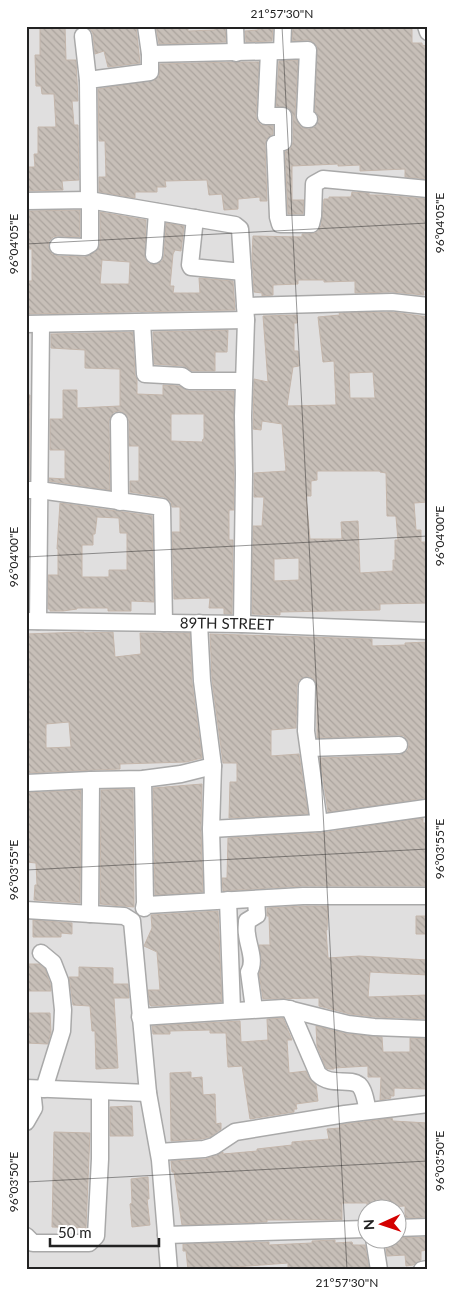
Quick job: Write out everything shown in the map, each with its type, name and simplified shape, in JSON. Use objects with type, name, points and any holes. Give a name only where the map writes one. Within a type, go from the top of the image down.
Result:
[{"type":"street","points":[[88,80],[150,72],[150,54],[146,26]]},
{"type":"street","points":[[235,26],[236,52]]},
{"type":"street","points":[[283,26],[276,52],[266,116],[283,116],[283,142],[275,144],[278,217],[280,224],[311,224],[314,184],[323,179],[428,189]]},
{"type":"street","points":[[426,26],[428,32]]},
{"type":"street","points":[[58,246],[85,247],[90,244],[88,80],[83,36]]},
{"type":"street","points":[[150,54],[308,50],[305,116],[309,119]]},
{"type":"street","points":[[26,201],[89,200],[238,226],[241,232],[246,313],[242,624]]},
{"type":"street","points":[[154,255],[157,212]]},
{"type":"street","points":[[195,218],[191,267],[243,272]]},
{"type":"street","points":[[32,621],[34,324],[142,322],[392,302],[428,306]]},
{"type":"street","points":[[142,322],[145,374],[182,376],[189,381],[244,381]]},
{"type":"street","points":[[119,421],[120,502]]},
{"type":"street","points":[[33,490],[120,502],[159,505],[162,507],[164,623]]},
{"type":"street","name":"89TH STREET","points":[[32,621],[242,624],[428,632]]},
{"type":"street","points":[[199,623],[202,682],[213,766],[211,829],[232,1010]]},
{"type":"street","points":[[307,686],[306,731],[319,823]]},
{"type":"street","points":[[309,748],[398,744]]},
{"type":"street","points":[[26,783],[143,779],[181,774],[213,766]]},
{"type":"street","points":[[143,779],[144,908]]},
{"type":"street","points":[[90,914],[91,780]]},
{"type":"street","points":[[211,829],[319,823],[426,808]]},
{"type":"street","points":[[26,910],[127,917],[147,905],[303,896],[428,896]]},
{"type":"street","points":[[254,1009],[249,972],[252,969],[252,958],[247,935],[247,921],[257,915],[256,899]]},
{"type":"street","points":[[127,917],[132,921],[133,925],[148,1094],[158,1152],[169,1270]]},
{"type":"street","points":[[26,1122],[34,1108],[34,1089],[62,1031],[60,981],[53,963],[41,954]]},
{"type":"street","points":[[140,1017],[284,1008],[348,1024],[428,1029]]},
{"type":"street","points":[[290,1009],[318,1074],[326,1080],[355,1083],[360,1086],[368,1112]]},
{"type":"street","points":[[34,1089],[148,1094]]},
{"type":"street","points":[[26,1236],[33,1243],[89,1243],[96,1236],[100,1159],[100,1092]]},
{"type":"street","points":[[158,1152],[204,1149],[214,1146],[235,1132],[428,1104]]},
{"type":"street","points":[[406,1228],[428,1227]]},
{"type":"street","points":[[166,1235],[356,1228]]},
{"type":"street","points":[[376,1248],[379,1270]]},
{"type":"street","points":[[422,1270],[428,1269]]},
{"type":"shaded area","points":[[26,26],[428,26],[428,1270],[26,1270]]},
{"type":"building","points":[[40,26],[65,26],[66,60],[76,60],[78,101],[72,101],[74,125],[78,125],[79,180],[62,181],[63,190],[27,191],[26,185],[26,167],[35,167],[34,154],[38,154],[38,127],[56,127],[54,94],[42,94],[41,86],[36,86],[35,55],[40,55]]},
{"type":"building","points":[[85,26],[136,26],[140,63],[108,67],[104,51],[95,54],[93,34]]},
{"type":"building","points":[[156,26],[179,26],[179,28],[188,28],[188,31],[215,30],[215,26],[225,26],[226,42],[159,44]]},
{"type":"building","points":[[258,26],[273,26],[272,41],[246,42],[245,31],[258,30]]},
{"type":"building","points":[[293,26],[412,27],[412,43],[422,43],[422,45],[426,46],[426,67],[428,67],[428,85],[426,85],[428,179],[405,177],[405,169],[360,171],[360,165],[338,166],[338,164],[292,166],[292,200],[304,200],[303,214],[288,214],[285,152],[290,149],[293,142],[293,116],[288,108],[276,106],[279,61],[298,60],[295,116],[299,125],[309,129],[314,127],[319,119],[315,111],[317,46],[308,40],[292,41]]},
{"type":"building","points":[[259,62],[257,121],[261,125],[273,126],[273,134],[268,137],[265,144],[267,201],[260,201],[260,197],[238,199],[238,209],[224,210],[222,194],[209,195],[207,180],[165,181],[166,187],[157,187],[157,192],[135,192],[135,198],[99,192],[99,177],[106,177],[105,141],[99,141],[98,89],[155,80],[159,76],[160,64]]},
{"type":"building","points":[[352,192],[428,199],[428,291],[423,290],[424,295],[392,292],[355,293],[355,281],[324,282],[324,280],[298,280],[298,284],[273,285],[273,295],[262,296],[262,293],[254,292],[253,236],[302,237],[302,234],[315,233],[321,226],[324,199],[329,199],[329,197],[351,197]]},
{"type":"building","points":[[80,210],[80,237],[58,236],[53,237],[49,241],[48,246],[52,254],[58,256],[85,257],[96,252],[100,244],[100,212],[146,220],[145,259],[149,264],[158,264],[162,261],[166,223],[184,226],[181,251],[175,250],[173,254],[170,286],[174,286],[173,293],[200,293],[199,278],[233,281],[235,310],[27,314],[26,281],[32,281],[32,249],[26,249],[27,211]],"holes":[[[102,260],[130,262],[129,284],[100,284]]]},
{"type":"building","points":[[392,312],[428,317],[426,375],[428,375],[428,502],[414,503],[416,530],[421,530],[421,542],[428,542],[428,603],[380,604],[380,610],[280,612],[280,615],[252,614],[253,526],[262,526],[264,497],[254,497],[254,473],[286,471],[282,424],[262,421],[261,430],[253,429],[254,379],[268,382],[263,316],[297,315],[297,323],[294,323],[294,351],[298,351],[299,366],[293,367],[287,406],[336,405],[334,361],[323,362],[318,317],[340,315],[339,313]],"holes":[[[373,372],[375,398],[350,398],[349,373]],[[317,471],[380,471],[386,473],[387,516],[396,517],[398,540],[395,540],[393,571],[360,573],[358,521],[341,522],[342,539],[310,539],[306,496],[311,496],[311,481],[317,480]],[[299,558],[299,580],[274,581],[274,559]]]},
{"type":"building","points":[[228,330],[227,352],[215,352],[215,371],[192,371],[183,366],[154,364],[153,332]]},
{"type":"building","points":[[133,332],[137,394],[163,395],[163,385],[179,386],[189,391],[234,391],[234,510],[229,510],[229,540],[233,540],[232,614],[224,614],[224,608],[209,608],[210,598],[174,599],[172,532],[180,532],[180,507],[172,507],[171,502],[164,497],[130,492],[130,481],[139,481],[139,446],[129,446],[129,421],[124,413],[114,412],[109,421],[110,490],[49,481],[49,478],[65,479],[65,450],[50,450],[50,419],[63,419],[63,390],[77,390],[77,408],[120,406],[120,369],[85,368],[85,350],[51,348],[51,334]],"holes":[[[171,414],[204,414],[204,439],[202,442],[171,441]]]},
{"type":"building","points":[[26,395],[30,395],[29,480],[28,456],[26,456]]},
{"type":"building","points":[[60,503],[152,516],[154,602],[131,601],[131,611],[108,611],[108,608],[77,608],[50,611],[48,609],[48,575],[58,575],[57,549]],"holes":[[[97,517],[119,518],[120,533],[127,533],[127,570],[109,570],[109,577],[82,577],[82,545],[93,545],[93,534],[95,534]]]},
{"type":"building","points":[[113,632],[115,657],[141,654],[140,633],[190,633],[192,682],[202,758],[186,762],[120,764],[120,769],[26,773],[26,708],[29,708],[28,681],[26,681],[26,634]],"holes":[[[69,722],[71,747],[46,748],[46,724]]]},
{"type":"building","points":[[210,634],[372,639],[372,646],[428,642],[428,798],[328,812],[320,758],[399,755],[408,750],[409,744],[404,736],[399,735],[317,738],[317,686],[313,678],[307,676],[299,680],[297,685],[296,728],[271,730],[271,756],[299,754],[308,814],[229,818],[230,782],[237,782],[237,763],[223,763],[212,680]]},
{"type":"building","points":[[202,784],[203,892],[155,895],[153,788]]},
{"type":"building","points":[[133,789],[134,907],[100,904],[101,790]]},
{"type":"building","points":[[81,790],[80,903],[34,900],[35,885],[37,885],[36,863],[26,862],[26,793]]},
{"type":"building","points":[[423,818],[423,823],[428,823],[428,886],[303,886],[223,891],[222,878],[227,878],[228,838],[320,833]]},
{"type":"building","points":[[328,906],[326,930],[328,958],[359,956],[428,960],[428,975],[370,972],[368,997],[428,995],[428,1019],[350,1014],[319,1006],[319,998],[263,999],[259,974],[262,963],[259,945],[270,945],[267,908]]},
{"type":"building","points":[[218,911],[222,1002],[151,1006],[148,990],[160,990],[157,952],[144,946],[152,928],[151,915]]},
{"type":"building","points":[[416,916],[428,916],[428,934],[416,934]]},
{"type":"building","points":[[33,920],[72,923],[72,934],[61,933],[61,937],[33,937]]},
{"type":"building","points":[[26,964],[39,964],[45,969],[51,991],[26,991]]},
{"type":"building","points":[[79,967],[113,968],[113,984],[128,984],[129,998],[114,998],[118,1068],[96,1069],[95,1031],[92,1031],[90,1006],[73,1005],[69,977],[79,977]]},
{"type":"building","points":[[26,1013],[50,1013],[51,1032],[48,1044],[26,1043]]},
{"type":"building","points":[[283,1018],[292,1040],[287,1040],[289,1073],[306,1071],[309,1078],[316,1085],[318,1101],[296,1104],[297,1109],[294,1109],[294,1112],[250,1119],[242,1066],[228,1067],[226,1033],[210,1033],[210,1030],[170,1031],[170,1034],[153,1034],[152,1026],[240,1021],[241,1042],[268,1040],[267,1019]]},
{"type":"building","points":[[316,1026],[347,1034],[382,1037],[383,1052],[410,1052],[410,1038],[428,1039],[428,1089],[394,1088],[394,1096],[380,1100],[381,1077],[368,1077],[368,1066],[326,1068],[317,1046]]},
{"type":"building","points":[[191,1072],[191,1078],[202,1077],[203,1095],[215,1094],[216,1124],[221,1123],[221,1129],[210,1137],[202,1139],[171,1141],[170,1073]]},
{"type":"building","points":[[132,1106],[133,1136],[110,1136],[110,1107]]},
{"type":"building","points":[[392,1118],[393,1121],[428,1123],[428,1217],[406,1218],[406,1198],[356,1198],[356,1203],[342,1203],[342,1220],[267,1220],[267,1222],[182,1225],[171,1161],[205,1159],[223,1152],[223,1154],[257,1151],[257,1149],[292,1145],[292,1142],[329,1139],[327,1129],[340,1128],[340,1125]]},
{"type":"building","points":[[54,1132],[90,1133],[86,1228],[52,1227]]},
{"type":"building","points":[[148,1177],[149,1199],[147,1199],[150,1225],[132,1227],[130,1204],[132,1203],[131,1179]]},
{"type":"building","points":[[428,1237],[428,1250],[421,1251],[421,1260],[413,1265],[406,1266],[405,1255],[387,1256],[386,1248],[406,1248],[406,1238]]},
{"type":"building","points":[[335,1240],[335,1243],[352,1242],[353,1245],[356,1245],[356,1248],[365,1248],[369,1270],[288,1270],[288,1263],[222,1268],[222,1270],[188,1270],[186,1251],[183,1251],[183,1244],[269,1242],[269,1245],[312,1243],[312,1241]]}]
